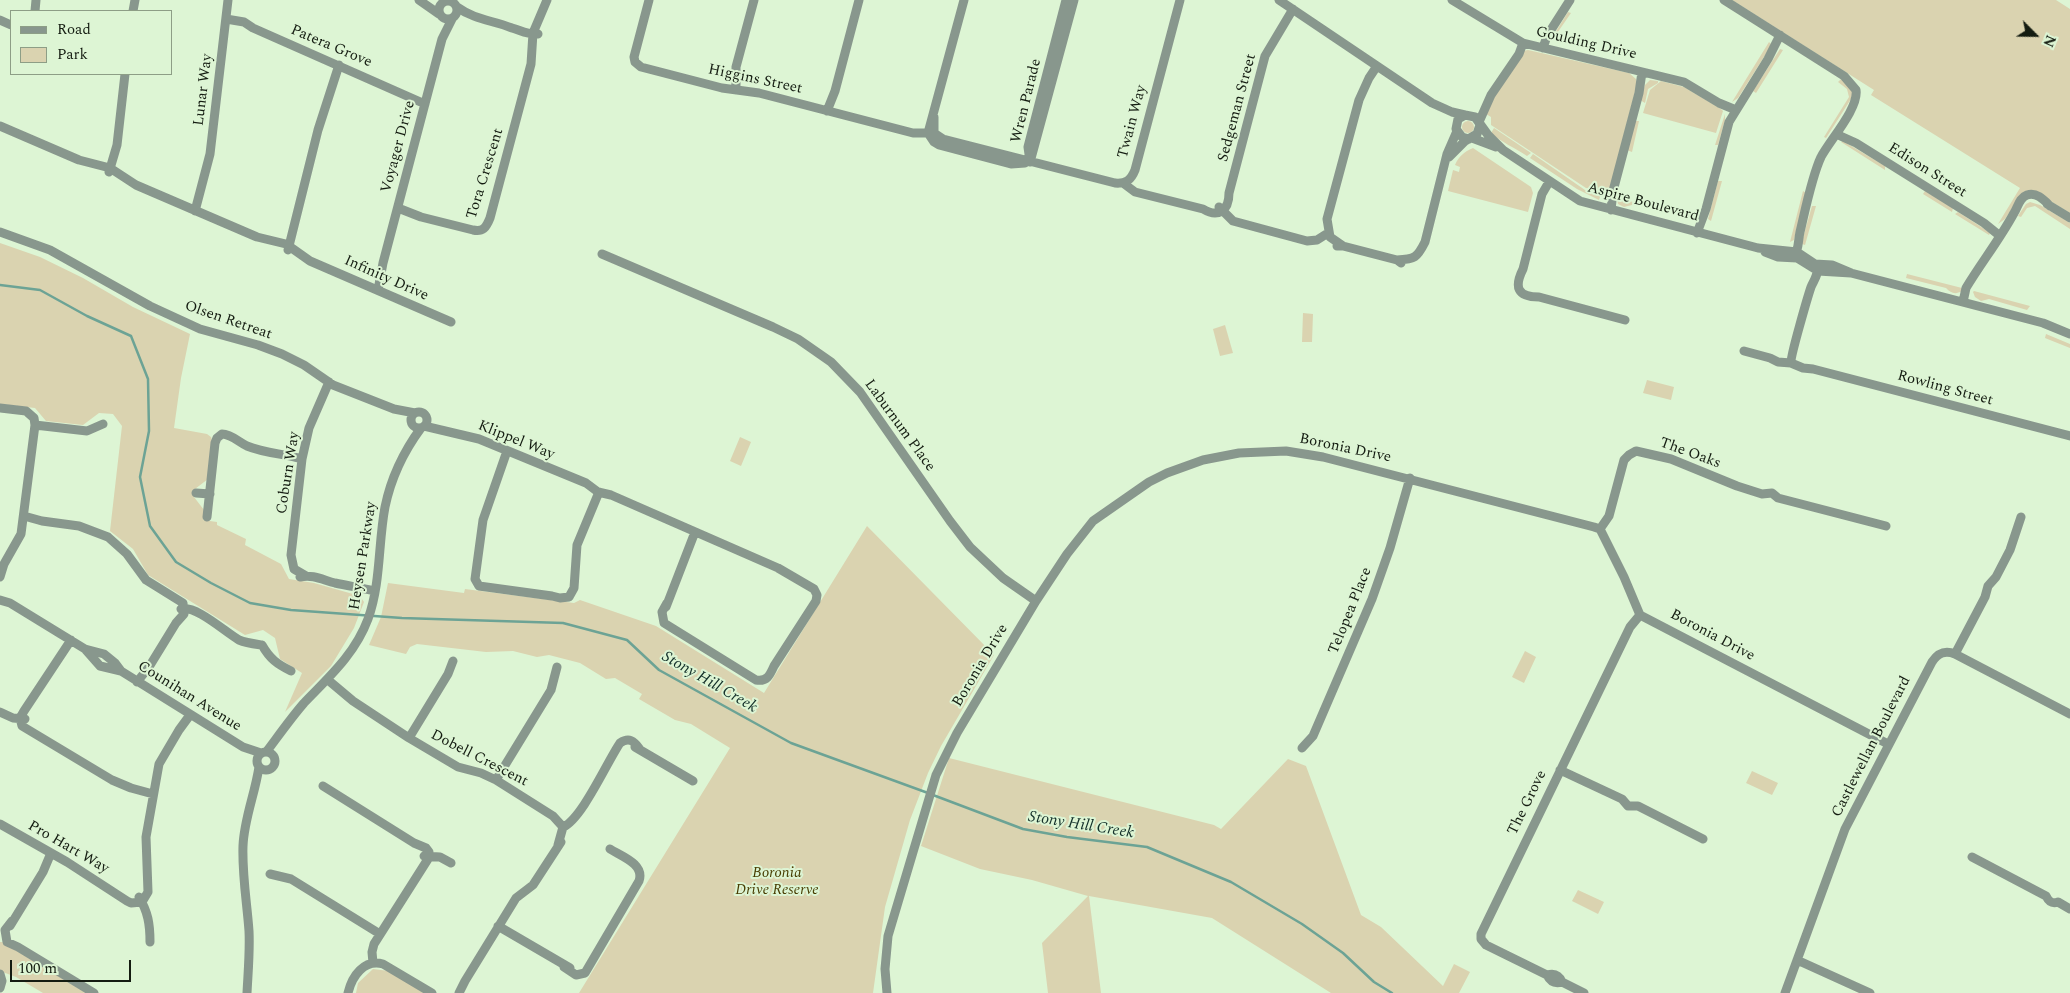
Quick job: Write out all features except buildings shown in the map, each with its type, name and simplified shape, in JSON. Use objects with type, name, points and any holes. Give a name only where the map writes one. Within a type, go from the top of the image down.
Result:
[{"type":"street","name":"Lunar Way","points":[[191,209],[203,183],[210,154],[228,0]]},
{"type":"street","points":[[420,0],[450,1],[472,17]]},
{"type":"street","points":[[420,0],[446,19],[472,17],[535,33]]},
{"type":"street","name":"Higgins Street","points":[[648,0],[635,52],[634,60],[636,64],[731,90],[751,91],[913,133],[931,133]]},
{"type":"street","points":[[731,90],[754,0]]},
{"type":"street","points":[[829,111],[859,0]]},
{"type":"street","points":[[964,0],[934,117],[931,133],[934,142],[939,145],[1011,164],[1030,162],[1115,183],[1126,182],[1143,193],[1203,209],[1213,214],[1221,209],[1233,221],[1307,241],[1314,241],[1326,235]]},
{"type":"street","name":"Wren Parade","points":[[1030,162],[1028,147],[1066,0]]},
{"type":"street","name":"Wren Parade","points":[[1030,162],[1074,0]]},
{"type":"street","name":"Twain Way","points":[[1126,182],[1135,170],[1180,0]]},
{"type":"street","points":[[1279,0],[1432,103],[1452,112],[1475,117],[1480,123]]},
{"type":"street","points":[[1546,49],[1547,36],[1570,0]]},
{"type":"street","points":[[1724,0],[1844,76],[1855,80],[1861,90],[1859,99],[1851,108],[1820,161],[1795,253]]},
{"type":"street","name":"Goulding Drive","points":[[1455,1],[1521,42],[1689,84],[1734,112]]},
{"type":"street","points":[[440,15],[439,8],[444,2]]},
{"type":"street","name":"Tora Crescent","points":[[397,210],[472,230],[480,231],[486,228],[537,48],[535,33],[546,18],[547,2]]},
{"type":"street","points":[[453,18],[457,13],[455,4]]},
{"type":"street","name":"Sedgeman Street","points":[[1221,209],[1228,203],[1264,60],[1267,52],[1295,11]]},
{"type":"street","name":"Voyager Drive","points":[[440,15],[442,39]]},
{"type":"street","name":"Voyager Drive","points":[[374,288],[383,263],[442,39],[453,18]]},
{"type":"street","name":"Patera Grove","points":[[226,22],[244,22],[253,28],[399,92],[426,101]]},
{"type":"street","points":[[1700,233],[1728,126],[1734,112],[1782,37]]},
{"type":"street","points":[[1445,164],[1453,152],[1477,134],[1491,95],[1513,60],[1521,42]]},
{"type":"street","points":[[285,247],[322,115],[342,67]]},
{"type":"street","points":[[1326,235],[1327,219],[1359,100],[1379,67]]},
{"type":"street","points":[[1608,209],[1644,72]]},
{"type":"street","points":[[107,170],[117,137],[125,75]]},
{"type":"street","points":[[1326,235],[1343,246],[1397,260],[1413,259],[1425,242],[1447,154],[1458,119],[1491,95]]},
{"type":"street","points":[[1432,103],[1462,137],[1470,138]]},
{"type":"street","name":"Aspire Boulevard","points":[[1480,123],[1503,150]]},
{"type":"street","name":"Infinity Drive","points":[[0,126],[79,160],[90,168],[107,170],[119,181],[136,185],[257,237],[268,245],[285,247],[310,261],[451,322]]},
{"type":"street","name":"Edison Street","points":[[1837,131],[2001,234]]},
{"type":"street","name":"Aspire Boulevard","points":[[1470,138],[1503,150],[1580,201],[1758,248],[1778,257],[1795,253],[1816,268],[1848,272],[2046,324],[2070,334]]},
{"type":"street","points":[[1552,183],[1540,204],[1522,269],[1524,288],[1539,297],[1626,320]]},
{"type":"street","points":[[1966,303],[1973,279],[2015,211],[2029,200],[2037,200],[2070,218]]},
{"type":"street","name":"Olsen Retreat","points":[[0,232],[50,250],[150,306],[200,329],[258,345],[295,360],[331,384],[394,409],[419,422]]},
{"type":"street","name":"Laburnum Place","points":[[602,254],[773,327],[798,339],[831,362],[860,392],[970,547],[1003,578],[1036,601]]},
{"type":"street","points":[[1792,359],[1816,268]]},
{"type":"street","name":"Rowling Street","points":[[1744,351],[1778,362],[1792,359],[1803,368],[2069,433]]},
{"type":"street","name":"Coburn Way","points":[[331,384],[309,428],[303,456],[291,555],[294,569],[306,576],[355,586],[376,588]]},
{"type":"street","points":[[0,408],[26,411],[34,418],[35,425],[21,534],[2,566],[0,577]]},
{"type":"street","name":"Klippel Way","points":[[419,422],[478,439],[578,482],[598,495]]},
{"type":"street","name":"Heysen Parkway","points":[[247,993],[249,933],[243,844],[250,800],[264,760],[280,735],[303,704],[349,655],[365,627],[376,588],[385,508],[391,484],[419,422]]},
{"type":"street","points":[[35,425],[87,431],[103,424]]},
{"type":"street","points":[[207,517],[214,460],[222,442],[231,439],[257,449],[303,456]]},
{"type":"street","name":"Boronia Drive","points":[[887,993],[885,969],[888,936],[936,775],[957,733],[1036,601],[1067,554],[1093,521],[1148,482],[1203,460],[1239,453],[1286,451],[1323,457],[1410,478],[1600,529]]},
{"type":"street","name":"The Oaks","points":[[1600,529],[1609,516],[1624,460],[1636,451],[1671,459],[1737,486],[1762,494],[1767,499],[1778,498],[1886,526]]},
{"type":"street","points":[[509,452],[483,520],[476,582],[478,586],[552,596],[567,592],[574,577],[577,545],[598,495],[617,499],[697,533],[778,568],[800,582],[811,594],[810,609],[767,679],[762,681],[756,680],[675,629],[666,616],[667,603],[697,533]]},
{"type":"street","name":"Telopea Place","points":[[1302,748],[1313,736],[1372,599],[1390,548],[1410,478]]},
{"type":"street","points":[[196,493],[210,494]]},
{"type":"street","points":[[2021,517],[2013,544],[1996,577],[1993,589],[1985,597],[1955,654],[2070,714]]},
{"type":"street","points":[[24,518],[79,526],[108,537],[128,554],[146,580],[170,596],[183,610],[200,615],[241,641],[262,645],[270,658],[291,671]]},
{"type":"street","points":[[1600,529],[1633,594],[1640,615]]},
{"type":"street","name":"Counihan Avenue","points":[[0,591],[10,603]]},
{"type":"street","name":"Counihan Avenue","points":[[0,600],[10,603],[85,649],[100,666],[121,671],[264,760]]},
{"type":"street","points":[[139,683],[183,610]]},
{"type":"street","name":"Boronia Drive","points":[[1640,615],[1888,744]]},
{"type":"street","name":"The Grove","points":[[1584,993],[1562,982],[1558,984],[1553,982],[1547,974],[1486,945],[1481,939],[1481,934],[1630,627],[1640,615]]},
{"type":"street","points":[[22,719],[69,639]]},
{"type":"street","name":"Castlewellan Boulevard","points":[[1785,993],[1845,829],[1934,658],[1941,653],[1955,654]]},
{"type":"street","points":[[409,738],[448,674],[453,661]]},
{"type":"street","points":[[496,780],[551,690],[557,667]]},
{"type":"street","name":"Dobell Crescent","points":[[329,678],[353,701],[409,738],[458,767],[481,773],[496,780],[566,826]]},
{"type":"street","points":[[0,712],[22,719],[35,732],[112,780],[153,794]]},
{"type":"street","points":[[150,942],[150,921],[140,899],[148,892],[146,837],[153,794],[159,764],[189,714]]},
{"type":"street","points":[[459,993],[516,898],[533,885],[558,845],[566,826],[620,749],[627,745],[640,748],[693,781]]},
{"type":"street","points":[[1560,770],[1622,799],[1628,806],[1638,806],[1703,838]]},
{"type":"street","points":[[323,786],[414,843],[426,856]]},
{"type":"street","name":"Pro Hart Way","points":[[0,824],[123,897],[140,899]]},
{"type":"street","points":[[498,926],[564,967],[580,970],[590,962],[641,877],[639,870],[634,864],[610,848]]},
{"type":"street","points":[[53,854],[4,936],[18,947],[91,992]]},
{"type":"street","points":[[426,856],[440,857],[451,863]]},
{"type":"street","points":[[373,963],[374,944],[426,856]]},
{"type":"street","points":[[1972,857],[2046,896],[2048,901],[2054,904],[2058,902],[2070,908]]},
{"type":"street","points":[[270,874],[291,879],[380,934]]},
{"type":"street","points":[[1797,960],[1870,993]]},
{"type":"street","points":[[348,993],[354,977],[360,970],[373,963],[383,964],[432,993]]},
{"type":"street","points":[[0,974],[2,981],[0,988]]},
{"type":"street","points":[[455,993],[465,981]]},
{"type":"green space","points":[[1732,0],[2056,0],[2070,9],[2070,213],[2037,193],[2019,198],[2005,219],[1998,224],[2020,188],[1871,95],[1874,90]]},
{"type":"green space","points":[[1568,12],[1571,13],[1553,39],[1555,33]]},
{"type":"green space","points":[[1769,42],[1771,44],[1769,49],[1738,98],[1732,102]]},
{"type":"green space","points":[[1780,49],[1783,50],[1756,93],[1753,91]]},
{"type":"green space","points":[[1528,50],[1629,73],[1636,79],[1637,84],[1609,192],[1586,188],[1491,125],[1491,117],[1486,114],[1489,104],[1523,51]]},
{"type":"green space","points":[[1841,79],[1848,84],[1853,92],[1851,99],[1826,138],[1824,137],[1849,97],[1847,89],[1838,82]]},
{"type":"green space","points":[[1650,80],[1658,81],[1658,83],[1648,89],[1645,103],[1640,100],[1645,85]]},
{"type":"green space","points":[[1661,81],[1684,87],[1721,109],[1723,111],[1716,133],[1643,113],[1650,90]]},
{"type":"green space","points":[[1725,114],[1718,145],[1715,145]]},
{"type":"green space","points":[[1468,121],[1474,127],[1468,133],[1462,127]]},
{"type":"green space","points":[[1635,121],[1639,121],[1632,152],[1627,150]]},
{"type":"green space","points":[[1494,128],[1531,153],[1527,156],[1499,139],[1491,133]]},
{"type":"green space","points":[[1843,141],[1885,166],[1885,170],[1841,142]]},
{"type":"green space","points":[[1473,148],[1531,187],[1533,193],[1528,212],[1448,191],[1453,170],[1459,172],[1460,167],[1455,165],[1462,155]]},
{"type":"green space","points":[[1533,154],[1585,190],[1601,194],[1599,200],[1577,189],[1530,158]]},
{"type":"green space","points":[[1718,181],[1722,181],[1711,221],[1708,219]]},
{"type":"green space","points":[[1803,191],[1806,193],[1794,240],[1790,242]]},
{"type":"green space","points":[[1925,191],[1953,208],[1952,212],[1923,194]]},
{"type":"green space","points":[[1617,198],[1633,202],[1632,205],[1624,207],[1618,204]]},
{"type":"green space","points":[[2030,202],[2040,205],[2070,223],[2070,229],[2035,206],[2027,208],[2021,217],[2018,216],[2026,204]]},
{"type":"green space","points":[[1812,206],[1816,206],[1805,245],[1802,244],[1802,241]]},
{"type":"green space","points":[[1958,212],[1986,230],[1990,233],[1989,235],[1955,214]]},
{"type":"green space","points":[[0,243],[40,257],[83,278],[133,307],[190,334],[174,428],[207,434],[211,437],[213,443],[208,479],[195,489],[194,497],[204,510],[203,520],[217,522],[217,525],[246,539],[245,545],[281,564],[289,579],[314,583],[360,596],[364,602],[354,628],[331,666],[285,712],[302,673],[280,659],[275,638],[263,630],[245,635],[148,575],[133,549],[110,531],[122,426],[113,414],[99,413],[83,425],[46,421],[35,408],[0,404]]},
{"type":"green space","points":[[1907,274],[1962,288],[1962,291],[1953,293],[1946,288],[1906,278]]},
{"type":"green space","points":[[1973,292],[2030,306],[2027,310],[1989,299],[1981,301],[1975,297]]},
{"type":"green space","points":[[1303,313],[1313,314],[1312,342],[1302,342]]},
{"type":"green space","points":[[1225,325],[1233,353],[1220,356],[1213,329]]},
{"type":"green space","points":[[2046,334],[2070,344],[2070,348],[2045,338]]},
{"type":"green space","points":[[1647,380],[1674,387],[1671,400],[1643,393]]},
{"type":"green space","points":[[740,437],[751,442],[741,466],[730,461]]},
{"type":"green space","name":"Boronia Drive Reserve","points":[[867,526],[994,655],[941,746],[928,773],[910,820],[885,907],[873,993],[579,993],[730,748],[691,724],[675,720],[639,699],[642,694],[615,678],[606,679],[580,663],[549,655],[537,657],[513,651],[486,652],[417,644],[410,647],[406,654],[369,645],[381,617],[388,583],[464,593],[465,589],[574,603],[580,600],[656,626],[764,693]]},
{"type":"green space","points":[[1525,651],[1536,657],[1524,683],[1512,677]]},
{"type":"green space","points":[[949,758],[1214,825],[1221,829],[1288,759],[1306,766],[1361,915],[1381,927],[1443,986],[1454,964],[1470,972],[1459,993],[1331,993],[1212,918],[1089,896],[1101,993],[1048,993],[1042,943],[1088,896],[1032,880],[980,869],[921,846]]},
{"type":"green space","points":[[1752,771],[1778,783],[1772,795],[1746,783]]},
{"type":"green space","points":[[1578,890],[1604,902],[1598,914],[1572,901]]},
{"type":"green space","points":[[0,942],[86,993],[43,993],[16,977],[0,971]]},
{"type":"green space","points":[[373,969],[389,971],[424,993],[356,993],[358,983]]},
{"type":"waterway","name":"Stony Hill Creek","points":[[0,285],[40,290],[87,316],[131,336],[148,379],[149,431],[140,477],[150,526],[176,562],[211,583],[250,603],[291,610],[402,618],[563,623],[627,640],[659,670],[791,743],[928,793]]},
{"type":"waterway","name":"Stony Hill Creek","points":[[933,795],[1023,829],[1067,837],[1147,847],[1231,882],[1302,924],[1343,953],[1374,982],[1392,993]]}]
